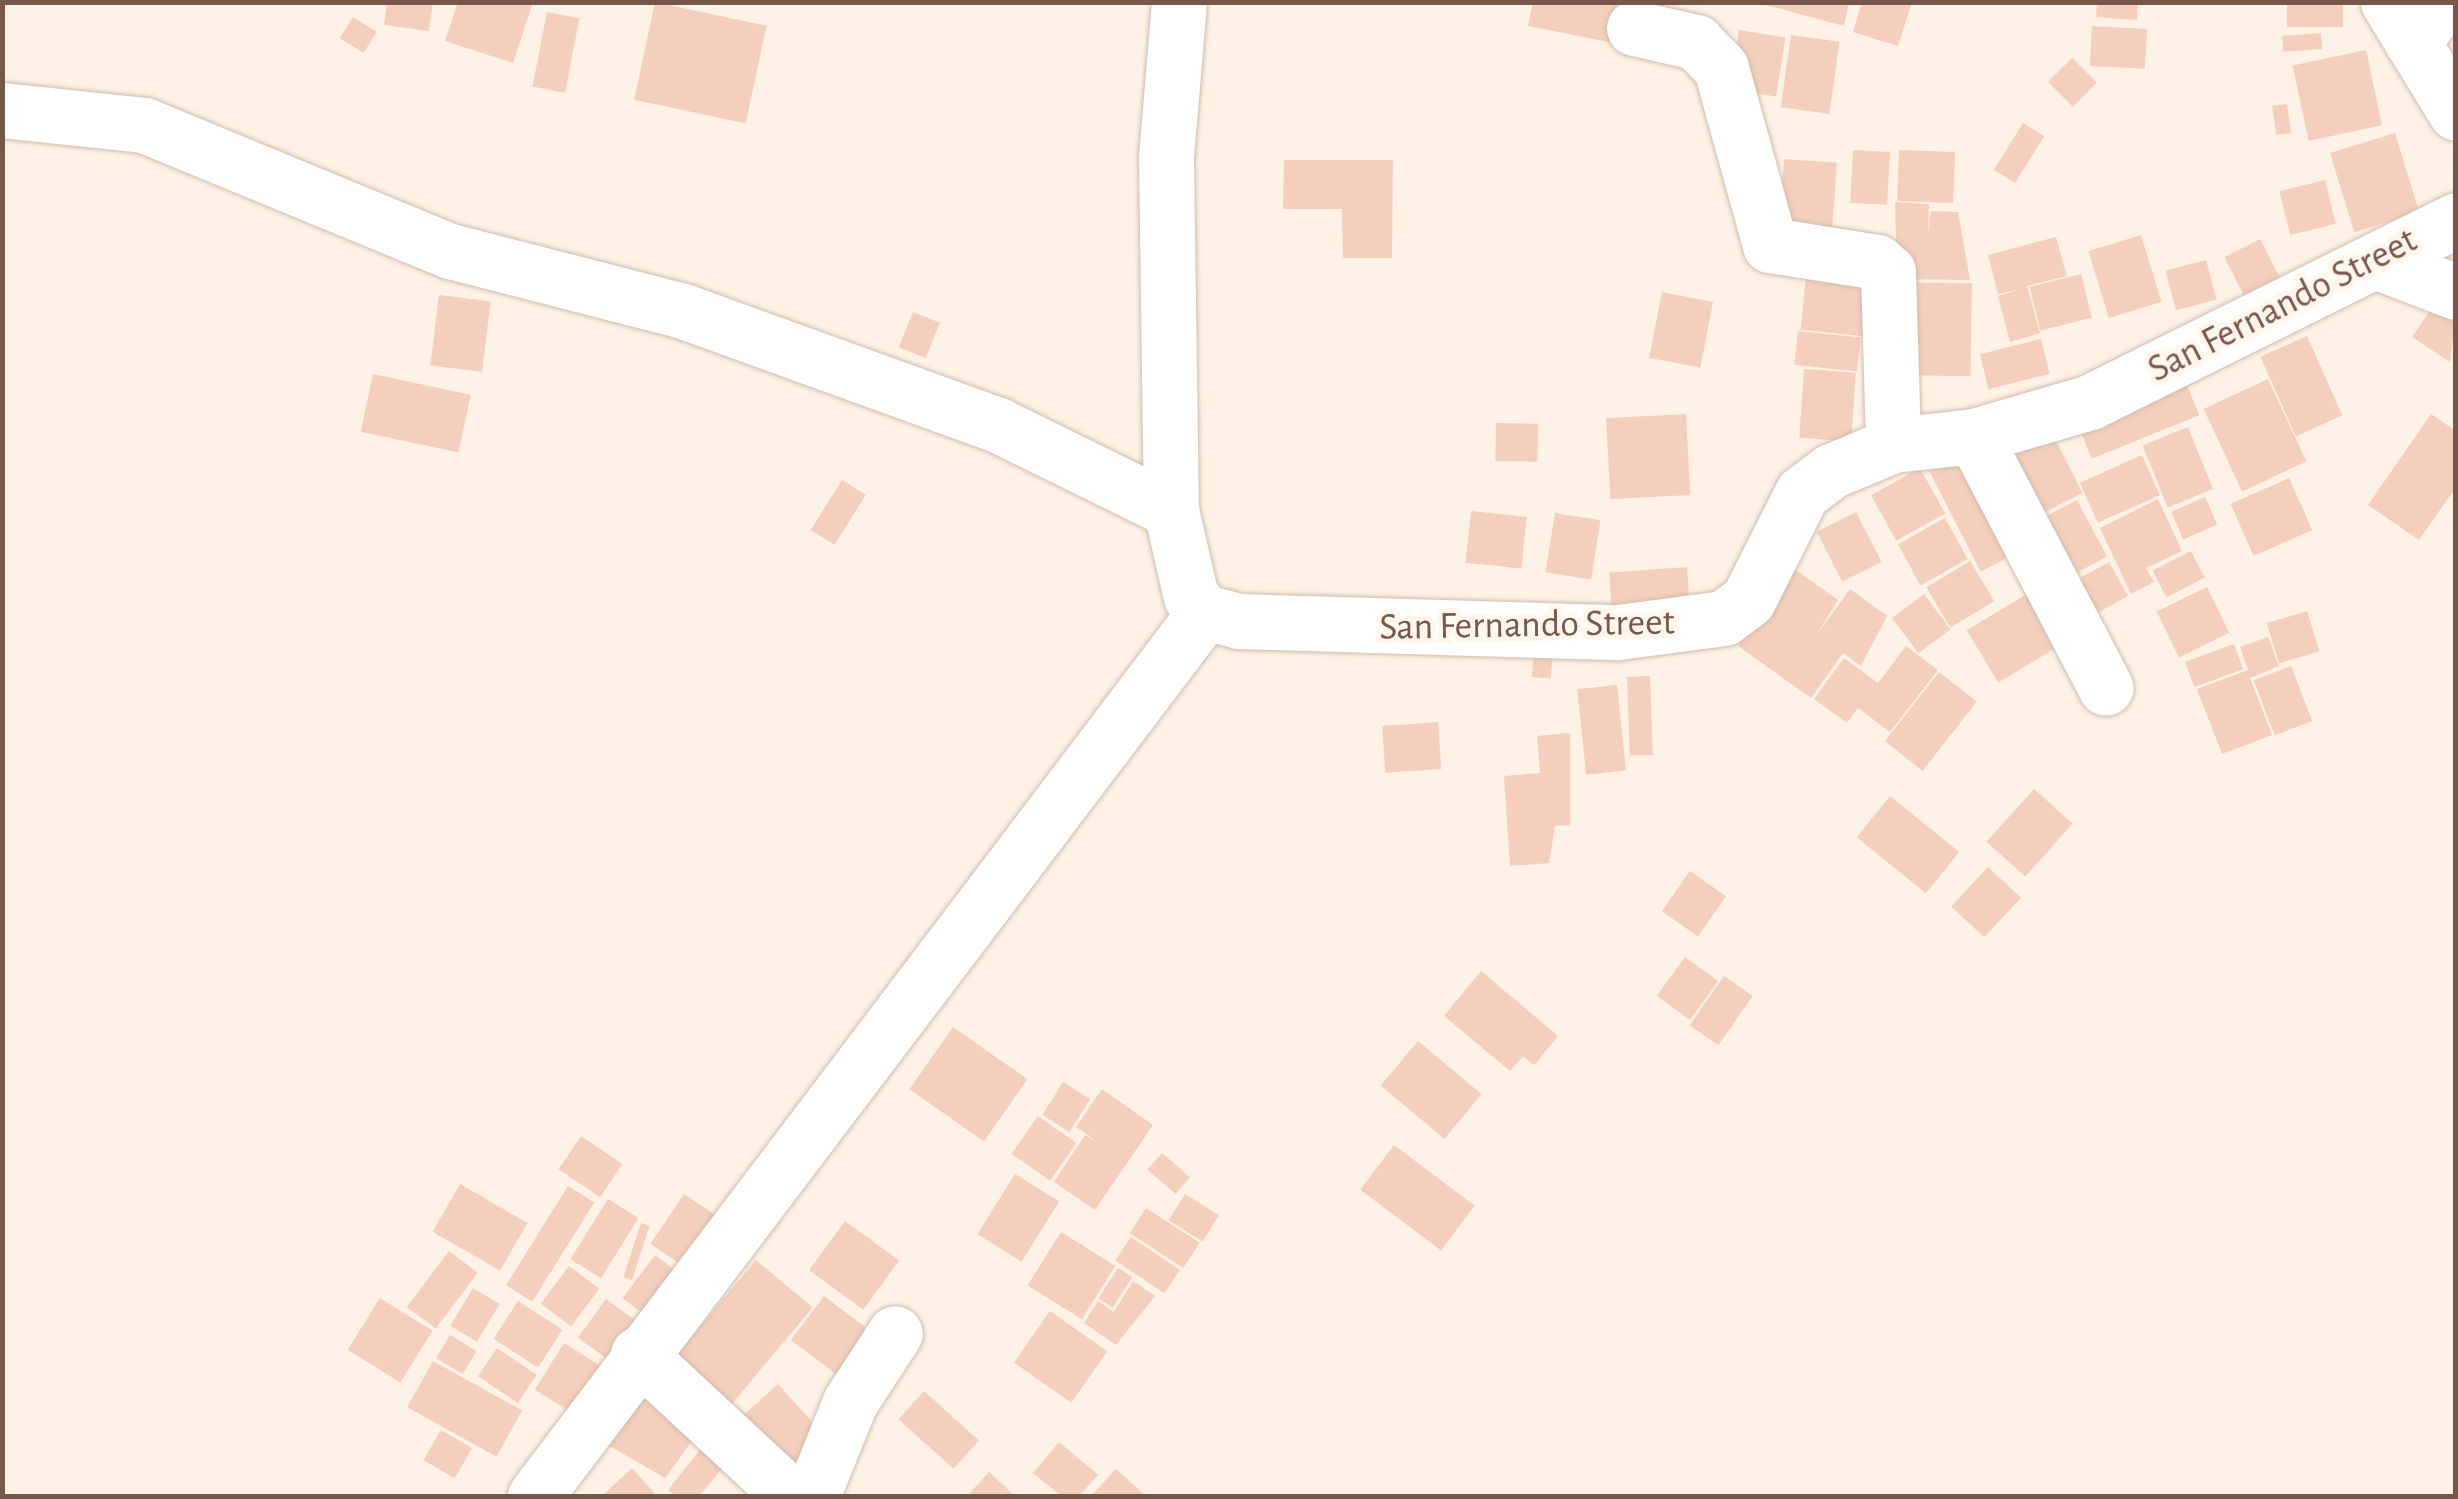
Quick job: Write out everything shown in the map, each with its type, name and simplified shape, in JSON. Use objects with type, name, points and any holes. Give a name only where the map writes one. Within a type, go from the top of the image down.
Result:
[{"type":"street","points":[[535,1496],[638,1354],[1205,612],[1182,578],[1171,510],[1166,157],[1179,2]]},
{"type":"street","points":[[2415,16],[2456,113]]},
{"type":"street","points":[[1634,28],[1696,42],[1721,68],[1770,245],[1877,262],[1888,272],[1893,446]]},
{"type":"street","points":[[2,110],[144,125],[450,251],[683,311],[998,425],[1171,510]]},
{"type":"street","name":"San Fernando Street","points":[[1205,612],[1432,632],[1711,622],[1748,600],[1802,493],[1893,446],[1974,436],[2090,402],[2456,220]]},
{"type":"street","points":[[2375,261],[2456,292]]},
{"type":"street","points":[[1974,436],[2106,688]]},
{"type":"street","points":[[812,1496],[850,1402],[895,1333]]},
{"type":"street","points":[[638,1354],[791,1496]]},
{"type":"building","points":[[387,2],[433,2],[429,31],[384,25]]},
{"type":"building","points":[[458,2],[533,2],[513,63],[445,41]]},
{"type":"building","points":[[655,2],[767,26],[746,124],[634,100]]},
{"type":"building","points":[[1533,2],[1617,2],[1609,42],[1528,26]]},
{"type":"building","points":[[1755,2],[1849,2],[1844,26]]},
{"type":"building","points":[[1862,2],[1912,2],[1898,46],[1853,32]]},
{"type":"building","points":[[2097,2],[2138,2],[2137,20],[2096,17]]},
{"type":"building","points":[[2287,2],[2343,2],[2343,27],[2287,27]]},
{"type":"building","points":[[547,12],[579,18],[565,93],[532,87]]},
{"type":"building","points":[[353,17],[377,32],[363,53],[340,38]]},
{"type":"building","points":[[2092,26],[2147,29],[2145,69],[2090,66]]},
{"type":"building","points":[[1739,30],[1785,37],[1776,97],[1730,89]]},
{"type":"building","points":[[2321,33],[2322,49],[2283,52],[2282,36]]},
{"type":"building","points":[[1791,35],[1840,42],[1829,114],[1781,107]]},
{"type":"building","points":[[2366,50],[2382,125],[2309,141],[2293,66]]},
{"type":"building","points":[[2072,58],[2097,83],[2073,107],[2048,82]]},
{"type":"building","points":[[2287,104],[2291,133],[2276,135],[2272,106]]},
{"type":"building","points":[[2023,123],[2044,136],[2015,183],[1994,170]]},
{"type":"building","points":[[2395,133],[2419,212],[2354,232],[2330,153]]},
{"type":"building","points":[[1853,150],[1890,152],[1887,205],[1850,203]]},
{"type":"building","points":[[1899,150],[1955,152],[1953,203],[1897,201]]},
{"type":"building","points":[[1784,159],[1837,163],[1832,231],[1779,227]]},
{"type":"building","points":[[1284,160],[1393,160],[1392,258],[1343,258],[1342,209],[1283,209]]},
{"type":"building","points":[[2325,180],[2336,224],[2290,235],[2279,191]]},
{"type":"building","points":[[1895,202],[1929,204],[1928,233],[1931,211],[1958,212],[1970,280],[1897,279]]},
{"type":"building","points":[[2141,235],[2161,302],[2109,318],[2088,251]]},
{"type":"building","points":[[2056,237],[2067,276],[2027,286],[2040,333],[2010,342],[1998,296],[2022,289],[1998,294],[1988,255]]},
{"type":"building","points":[[2260,239],[2281,281],[2246,299],[2224,257]]},
{"type":"building","points":[[2206,260],[2217,300],[2176,310],[2165,271]]},
{"type":"building","points":[[1807,267],[1878,274],[1871,337],[1800,330]]},
{"type":"building","points":[[2081,274],[2092,318],[2040,330],[2030,287]]},
{"type":"building","points":[[1898,282],[1972,283],[1970,376],[1896,375]]},
{"type":"building","points":[[1662,292],[1713,302],[1700,368],[1649,358]]},
{"type":"building","points":[[439,295],[491,301],[482,372],[430,365]]},
{"type":"building","points":[[2438,299],[2456,311],[2450,362],[2412,337]]},
{"type":"building","points":[[913,312],[940,323],[926,358],[899,347]]},
{"type":"building","points":[[1798,331],[1861,338],[1857,371],[1794,365]]},
{"type":"building","points":[[2307,336],[2342,415],[2296,436],[2260,357]]},
{"type":"building","points":[[2041,339],[2050,374],[1989,389],[1980,354]]},
{"type":"building","points":[[1804,369],[1856,373],[1851,441],[1799,438]]},
{"type":"building","points":[[373,374],[471,395],[459,453],[361,432]]},
{"type":"building","points":[[2268,379],[2306,461],[2242,491],[2204,409]]},
{"type":"building","points":[[2185,380],[2199,415],[2092,459],[2077,423]]},
{"type":"building","points":[[1686,414],[1690,495],[1610,499],[1606,418]]},
{"type":"building","points":[[2431,414],[2456,431],[2456,487],[2419,540],[2368,505]]},
{"type":"building","points":[[1496,423],[1538,424],[1537,462],[1495,461]]},
{"type":"building","points":[[2188,427],[2213,489],[2168,507],[2143,445]]},
{"type":"building","points":[[2053,435],[2083,493],[2030,520],[2000,462]]},
{"type":"building","points":[[1972,449],[2023,550],[1981,571],[1929,471]]},
{"type":"building","points":[[2142,455],[2160,495],[2098,523],[2080,483]]},
{"type":"building","points":[[1920,468],[1945,513],[1896,541],[1871,495]]},
{"type":"building","points":[[2289,478],[2312,530],[2254,556],[2231,504]]},
{"type":"building","points":[[842,480],[866,495],[834,545],[811,530]]},
{"type":"building","points":[[2205,497],[2217,524],[2183,539],[2171,512]]},
{"type":"building","points":[[2158,499],[2182,551],[2146,568],[2154,582],[2131,594],[2100,528]]},
{"type":"building","points":[[2077,500],[2107,557],[2062,580],[2032,524]]},
{"type":"building","points":[[1471,511],[1527,517],[1521,569],[1466,563]]},
{"type":"building","points":[[1856,512],[1881,562],[1842,582],[1817,532]]},
{"type":"building","points":[[1555,513],[1600,520],[1591,579],[1546,572]]},
{"type":"building","points":[[1945,518],[1968,559],[1921,585],[1898,544]]},
{"type":"building","points":[[2191,551],[2205,578],[2166,597],[2153,571]]},
{"type":"building","points":[[1970,561],[1994,601],[1950,628],[1926,587]]},
{"type":"building","points":[[2109,562],[2128,596],[2083,621],[2064,587]]},
{"type":"building","points":[[1687,567],[1690,610],[1612,615],[1609,572]]},
{"type":"building","points":[[1793,568],[1838,600],[1816,636],[1850,589],[1887,616],[1861,666],[1843,653],[1811,698],[1738,646]]},
{"type":"building","points":[[2207,587],[2229,633],[2179,657],[2157,612]]},
{"type":"building","points":[[2037,588],[2068,640],[1998,683],[1967,630]]},
{"type":"building","points":[[1924,594],[1950,629],[1919,653],[1892,618]]},
{"type":"building","points":[[2307,611],[2319,651],[2279,663],[2267,623]]},
{"type":"building","points":[[2268,637],[2279,666],[2250,678],[2272,735],[2222,754],[2197,689],[2248,670],[2240,647]]},
{"type":"building","points":[[2234,644],[2243,669],[2194,687],[2185,662]]},
{"type":"building","points":[[1906,646],[1938,670],[1890,732],[1858,708],[1847,723],[1814,699],[1844,658],[1878,683]]},
{"type":"building","points":[[1534,654],[1553,656],[1550,679],[1532,677]]},
{"type":"building","points":[[2291,666],[2312,721],[2275,735],[2254,680]]},
{"type":"building","points":[[1939,672],[1977,702],[1923,771],[1885,741]]},
{"type":"building","points":[[1650,676],[1653,755],[1630,756],[1627,677]]},
{"type":"building","points":[[1617,685],[1626,771],[1586,775],[1577,689]]},
{"type":"building","points":[[1438,722],[1441,769],[1385,773],[1382,726]]},
{"type":"building","points":[[1570,733],[1570,825],[1555,826],[1549,863],[1510,866],[1504,776],[1540,773],[1537,736]]},
{"type":"building","points":[[2034,789],[2073,824],[2025,877],[1986,842]]},
{"type":"building","points":[[1890,796],[1959,852],[1926,893],[1857,837]]},
{"type":"building","points":[[1988,867],[2021,898],[1984,937],[1951,906]]},
{"type":"building","points":[[1690,871],[1726,896],[1698,936],[1662,911]]},
{"type":"building","points":[[1685,957],[1718,981],[1690,1020],[1657,996]]},
{"type":"building","points":[[1481,971],[1558,1036],[1534,1065],[1523,1056],[1510,1071],[1444,1016]]},
{"type":"building","points":[[1724,976],[1753,996],[1718,1045],[1690,1025]]},
{"type":"building","points":[[953,1027],[1028,1079],[984,1141],[909,1089]]},
{"type":"building","points":[[1418,1041],[1482,1094],[1444,1139],[1381,1085]]},
{"type":"building","points":[[1063,1082],[1090,1099],[1069,1132],[1042,1115]]},
{"type":"building","points":[[1102,1089],[1153,1125],[1095,1210],[1054,1182],[1085,1135],[1099,1143],[1076,1127]]},
{"type":"building","points":[[1038,1116],[1077,1143],[1050,1181],[1012,1154]]},
{"type":"building","points":[[581,1136],[622,1164],[600,1197],[559,1169]]},
{"type":"building","points":[[1394,1145],[1475,1206],[1441,1251],[1360,1190]]},
{"type":"building","points":[[1162,1153],[1190,1177],[1175,1194],[1148,1170]]},
{"type":"building","points":[[1015,1174],[1059,1202],[1021,1262],[977,1234]]},
{"type":"building","points":[[460,1184],[528,1223],[500,1271],[432,1232]]},
{"type":"building","points":[[568,1186],[594,1202],[532,1302],[506,1285]]},
{"type":"building","points":[[684,1194],[719,1217],[685,1267],[650,1244]]},
{"type":"building","points":[[1185,1194],[1219,1215],[1202,1241],[1169,1220]]},
{"type":"building","points":[[608,1199],[639,1218],[601,1278],[570,1259]]},
{"type":"building","points":[[1146,1208],[1200,1243],[1183,1268],[1130,1233]]},
{"type":"building","points":[[845,1221],[899,1260],[863,1310],[809,1270]]},
{"type":"building","points":[[641,1223],[650,1226],[632,1280],[623,1277]]},
{"type":"building","points":[[1061,1232],[1115,1266],[1082,1319],[1028,1285]]},
{"type":"building","points":[[1131,1237],[1180,1270],[1164,1293],[1115,1260]]},
{"type":"building","points":[[449,1251],[478,1273],[436,1329],[407,1307]]},
{"type":"building","points":[[655,1255],[682,1275],[650,1319],[623,1298]]},
{"type":"building","points":[[756,1260],[813,1308],[730,1406],[673,1359]]},
{"type":"building","points":[[569,1266],[599,1289],[571,1326],[541,1304]]},
{"type":"building","points":[[1118,1268],[1132,1277],[1113,1307],[1098,1298]]},
{"type":"building","points":[[1133,1281],[1155,1296],[1116,1345],[1084,1323],[1098,1301],[1114,1312]]},
{"type":"building","points":[[473,1288],[500,1304],[477,1342],[450,1326]]},
{"type":"building","points":[[824,1296],[875,1335],[842,1378],[791,1340]]},
{"type":"building","points":[[380,1298],[433,1331],[400,1383],[348,1350]]},
{"type":"building","points":[[606,1299],[641,1324],[613,1363],[578,1338]]},
{"type":"building","points":[[518,1301],[562,1330],[538,1368],[493,1339]]},
{"type":"building","points":[[1050,1311],[1107,1351],[1071,1403],[1014,1363]]},
{"type":"building","points":[[450,1335],[477,1351],[463,1374],[436,1358]]},
{"type":"building","points":[[564,1343],[606,1369],[576,1416],[535,1390]]},
{"type":"building","points":[[497,1348],[537,1375],[518,1403],[478,1376]]},
{"type":"building","points":[[433,1361],[522,1410],[497,1457],[407,1407]]},
{"type":"building","points":[[650,1375],[696,1436],[665,1478],[601,1441]]},
{"type":"building","points":[[778,1384],[826,1438],[786,1474],[738,1420]]},
{"type":"building","points":[[924,1391],[979,1441],[954,1469],[899,1419]]},
{"type":"building","points":[[441,1430],[472,1448],[455,1478],[423,1460]]},
{"type":"building","points":[[707,1441],[729,1460],[699,1496],[676,1496],[668,1490]]},
{"type":"building","points":[[1059,1442],[1098,1475],[1079,1496],[1061,1496],[1033,1473]]},
{"type":"building","points":[[632,1468],[657,1496],[602,1496]]},
{"type":"building","points":[[1116,1469],[1146,1496],[1091,1496]]},
{"type":"building","points":[[989,1472],[1015,1496],[967,1496]]}]
